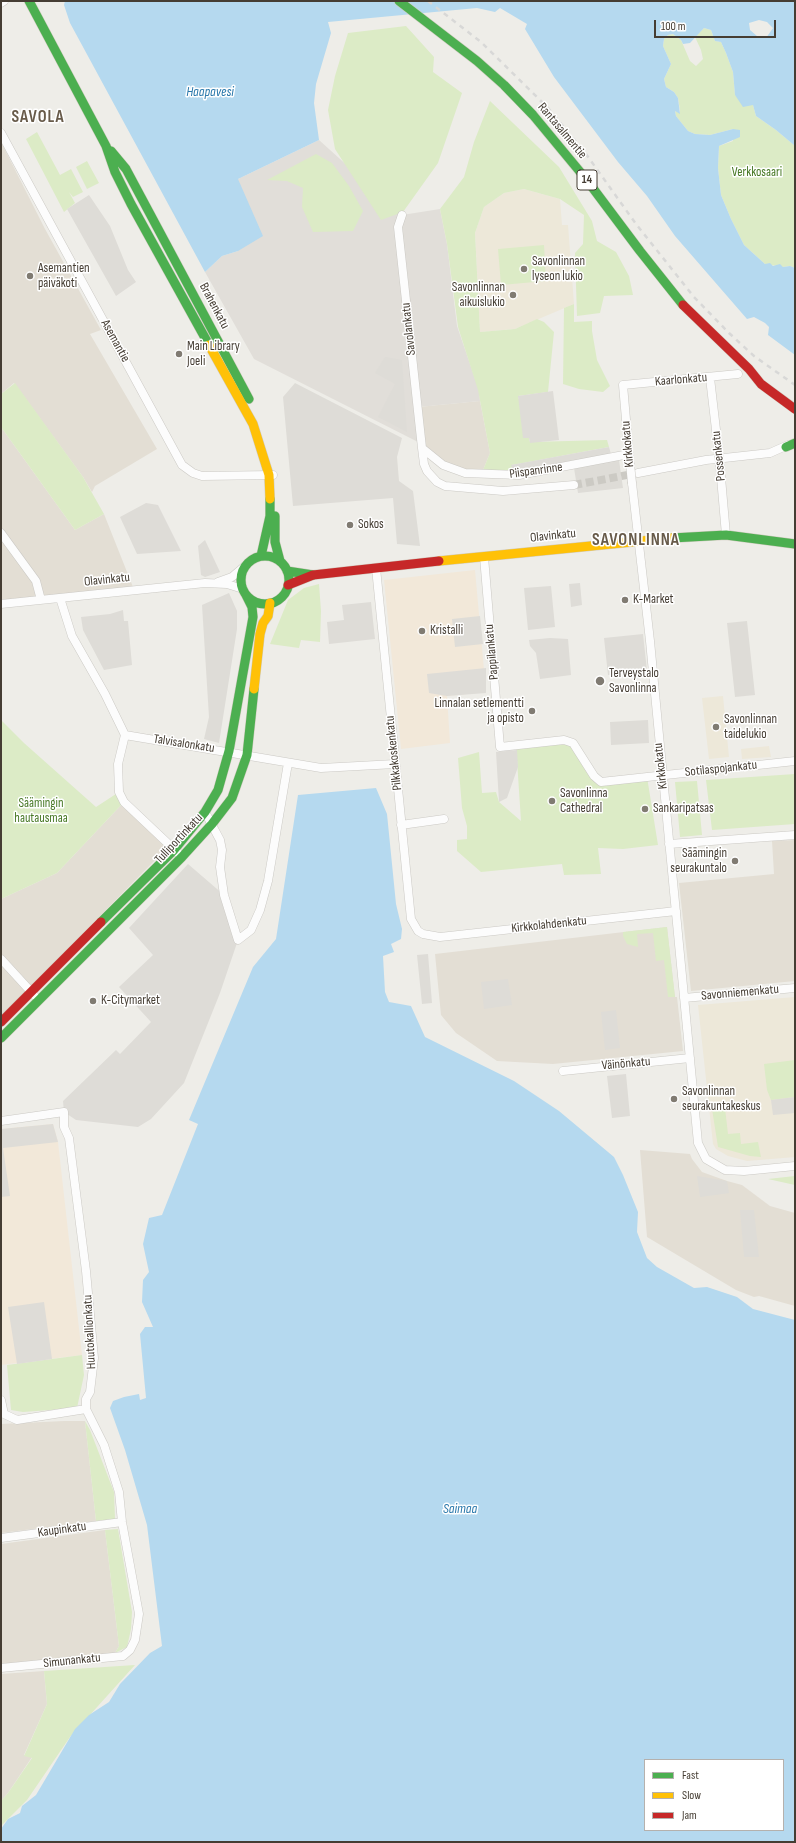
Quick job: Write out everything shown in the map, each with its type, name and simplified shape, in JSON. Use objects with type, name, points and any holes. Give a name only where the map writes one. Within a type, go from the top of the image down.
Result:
[{"type":"main road","name":"Brahenkatu","points":[[29,1],[106,146],[115,172],[131,204],[250,418],[271,475],[275,542],[280,561]]},
{"type":"main road","name":"Rantasalmentie","points":[[399,1],[491,73],[533,115],[586,179],[666,284],[691,314],[747,367],[761,384],[795,409]]},
{"type":"main road","name":"Rantasalmentie","points":[[747,367],[758,370],[795,398]]},
{"type":"main road","points":[[778,397],[795,419]]},
{"type":"main road","points":[[786,447],[794,439]]},
{"type":"main road","name":"Brahenkatu","points":[[261,556],[270,516],[271,475]]},
{"type":"main road","name":"Olavinkatu","points":[[288,585],[313,575],[638,540],[726,534],[795,544]]},
{"type":"main road","points":[[261,556],[268,556],[280,561],[287,570],[288,585],[282,597],[270,603],[257,603],[244,592],[241,582],[245,566],[249,561],[261,556]]},
{"type":"main road","name":"Olavinkatu","points":[[287,570],[313,575]]},
{"type":"main road","name":"Tulliportinkatu","points":[[1,1022],[174,850],[205,812],[218,790],[229,751],[253,617],[252,607],[244,592]]},
{"type":"main road","name":"Tulliportinkatu","points":[[1,1038],[182,857],[212,824],[232,798],[246,755],[260,634],[263,623],[268,616],[270,603]]},
{"type":"street","name":"Asemantie","points":[[1,133],[182,465],[192,473],[202,476],[271,475]]},
{"type":"street","name":"Savolankatu","points":[[402,215],[398,227],[422,446],[424,464],[431,478]]},
{"type":"street","name":"Kaarlonkatu","points":[[623,385],[710,378],[738,374]]},
{"type":"street","name":"Possenkatu","points":[[710,378],[726,534]]},
{"type":"street","name":"Kirkkokatu","points":[[623,385],[699,1148],[706,1159],[725,1170],[744,1171],[795,1166]]},
{"type":"street","name":"Piispanrinne","points":[[422,446],[443,465],[465,473],[519,475],[629,454]]},
{"type":"street","points":[[638,473],[706,460],[770,453],[786,447]]},
{"type":"street","points":[[443,465],[438,467],[431,478],[445,486],[503,491],[574,485]]},
{"type":"street","points":[[1,533],[36,581],[41,600]]},
{"type":"street","name":"Pappilankatu","points":[[484,557],[500,747]]},
{"type":"street","name":"Olavinkatu","points":[[215,584],[232,577],[245,566]]},
{"type":"street","name":"Pilkkakoskenkatu","points":[[376,568],[411,919],[413,926],[423,934]]},
{"type":"street","name":"Olavinkatu","points":[[1,604],[205,583],[227,584],[244,592]]},
{"type":"street","points":[[60,598],[72,636],[106,694],[125,735],[118,764],[119,792],[124,802],[182,857]]},
{"type":"street","name":"Talvisalonkatu","points":[[125,735],[229,751],[321,768],[395,764]]},
{"type":"street","name":"Sotilaspojankatu","points":[[500,747],[564,740],[573,743],[594,776],[601,782],[795,761]]},
{"type":"street","points":[[205,812],[220,840],[222,850],[220,867],[224,895],[238,940],[251,930],[260,910],[268,881],[288,763]]},
{"type":"street","points":[[401,825],[444,819]]},
{"type":"street","points":[[669,844],[795,835]]},
{"type":"street","name":"Kirkkolahdenkatu","points":[[423,934],[440,937],[676,911]]},
{"type":"street","points":[[1,959],[39,1000]]},
{"type":"street","name":"Savonniemenkatu","points":[[684,998],[795,988]]},
{"type":"street","name":"Väinönkatu","points":[[563,1071],[690,1058]]},
{"type":"street","name":"Huutokallionkatu","points":[[1,1121],[64,1112],[64,1127],[69,1138],[86,1271],[94,1358],[90,1392],[86,1399],[86,1409]]},
{"type":"street","points":[[1,1400],[4,1414],[17,1420],[86,1409],[104,1444],[119,1492],[122,1522]]},
{"type":"street","name":"Kaupinkatu","points":[[1,1538],[122,1522]]},
{"type":"street","name":"Simunankatu","points":[[1,1668],[123,1656],[130,1650],[135,1640],[139,1614],[122,1522]]},
{"type":"shaded area","points":[[319,140],[402,215],[440,209],[447,244],[457,326],[479,390],[480,401],[418,407],[422,444],[254,359],[205,272],[222,256],[238,251],[238,179]]},
{"type":"shaded area","points":[[1,142],[45,229],[101,330],[90,334],[157,449],[95,486],[92,492],[83,477],[14,383],[1,394]]},
{"type":"shaded area","name":"Savonlinnan lyseon lukio","points":[[524,189],[560,199],[562,225],[568,225],[574,304],[515,329],[480,332],[475,233],[484,207],[504,193]]},
{"type":"shaded area","points":[[89,195],[110,226],[128,270],[136,282],[116,296],[67,209]]},
{"type":"shaded area","points":[[385,357],[402,360],[407,432],[378,417],[395,384],[375,373]]},
{"type":"shaded area","points":[[295,383],[402,438],[397,457],[399,481],[413,491],[420,546],[397,544],[393,498],[293,506],[283,397]]},
{"type":"shaded area","points":[[553,391],[559,440],[530,443],[529,438],[523,438],[518,396]]},
{"type":"shaded area","points":[[480,401],[490,453],[483,470],[451,469],[422,448],[418,407]]},
{"type":"shaded area","points":[[1,427],[75,530],[104,514],[133,587],[1,600]]},
{"type":"shaded area","points":[[609,447],[611,454],[513,471],[511,465]]},
{"type":"shaded area","points":[[619,460],[623,488],[578,493],[574,468]]},
{"type":"shaded area","points":[[146,503],[158,505],[181,551],[137,554],[120,517]]},
{"type":"shaded area","points":[[205,540],[220,572],[205,577],[201,575],[198,546]]},
{"type":"shaded area","name":"Kristalli","points":[[475,570],[486,692],[447,696],[450,743],[401,749],[384,580]]},
{"type":"shaded area","points":[[580,583],[582,605],[571,607],[569,584]]},
{"type":"shaded area","points":[[551,586],[555,627],[528,630],[524,588]]},
{"type":"shaded area","points":[[229,593],[237,611],[237,629],[219,743],[204,739],[209,717],[202,605]]},
{"type":"shaded area","points":[[371,602],[375,639],[329,644],[327,622],[344,620],[342,605]]},
{"type":"shaded area","points":[[123,610],[124,621],[128,621],[132,665],[104,670],[83,630],[81,617],[110,614]]},
{"type":"shaded area","points":[[480,616],[483,644],[455,647],[452,619]]},
{"type":"shaded area","points":[[747,621],[755,695],[735,697],[727,623]]},
{"type":"shaded area","points":[[643,634],[647,671],[608,675],[604,638]]},
{"type":"shaded area","points":[[550,638],[568,639],[571,675],[540,679],[536,653],[530,646],[529,640]]},
{"type":"shaded area","points":[[486,668],[486,693],[447,696],[429,693],[427,674]]},
{"type":"shaded area","name":"Savonlinnan taidelukio","points":[[723,696],[729,757],[709,759],[702,698]]},
{"type":"shaded area","points":[[648,720],[649,743],[611,745],[610,722]]},
{"type":"shaded area","name":"Savonlinnan taidelukio","points":[[769,746],[771,757],[742,759],[741,749]]},
{"type":"shaded area","points":[[517,750],[518,767],[507,798],[499,802],[496,752]]},
{"type":"shaded area","points":[[124,802],[170,845],[1,1016],[1,899],[57,873]]},
{"type":"shaded area","points":[[795,840],[795,981],[691,991],[679,883],[774,874],[772,841]]},
{"type":"shaded area","points":[[188,864],[224,895],[238,940],[220,993],[184,1083],[151,1119],[138,1127],[76,1120],[64,1112],[63,1101],[116,1050],[120,1054],[151,1022],[119,987],[153,955],[129,928]]},
{"type":"shaded area","points":[[667,927],[683,1051],[553,1064],[497,1061],[456,1033],[441,1015],[435,954]]},
{"type":"shaded area","points":[[428,954],[432,1003],[422,1004],[417,955]]},
{"type":"shaded area","points":[[508,979],[512,1005],[484,1009],[481,982]]},
{"type":"shaded area","points":[[795,997],[795,1157],[747,1161],[728,1156],[716,1149],[713,1144],[698,1005]]},
{"type":"shaded area","points":[[616,1010],[620,1048],[605,1050],[601,1012]]},
{"type":"shaded area","points":[[626,1074],[630,1116],[612,1118],[607,1076]]},
{"type":"shaded area","points":[[795,1097],[795,1113],[773,1115],[771,1100]]},
{"type":"shaded area","points":[[53,1124],[58,1142],[82,1355],[1,1365],[1,1129]]},
{"type":"shaded area","points":[[53,1124],[58,1142],[3,1148],[10,1196],[1,1197],[1,1129]]},
{"type":"shaded area","points":[[640,1150],[690,1154],[702,1172],[742,1185],[770,1206],[795,1213],[795,1306],[759,1296],[754,1297],[736,1290],[647,1237]]},
{"type":"shaded area","points":[[697,1176],[727,1181],[729,1193],[700,1197]]},
{"type":"shaded area","points":[[740,1210],[754,1210],[759,1257],[744,1257]]},
{"type":"shaded area","points":[[44,1302],[52,1359],[17,1364],[8,1307]]},
{"type":"shaded area","points":[[85,1421],[96,1521],[1,1533],[1,1424]]},
{"type":"shaded area","points":[[105,1530],[119,1646],[115,1653],[1,1664],[1,1544]]},
{"type":"shaded area","points":[[44,1671],[47,1704],[24,1755],[32,1757],[1,1801],[1,1674]]},
{"type":"green space","points":[[406,26],[434,57],[433,72],[462,93],[438,163],[403,212],[381,220],[335,149],[328,110],[335,76],[348,33]]},
{"type":"green space","name":"Verkkosaari","points":[[704,28],[711,30],[715,41],[721,42],[733,72],[735,95],[753,105],[756,116],[795,146],[795,268],[790,266],[783,267],[765,264],[744,245],[731,219],[721,195],[718,168],[719,146],[733,141],[733,129],[710,135],[695,134],[688,131],[676,116],[675,111],[680,113],[678,98],[674,92],[666,87],[664,79],[671,64],[663,46],[664,39],[668,35],[673,34],[681,40],[690,61],[696,66],[703,59],[695,37]]},
{"type":"green space","points":[[490,101],[559,167],[592,221],[597,241],[616,252],[629,276],[633,295],[604,296],[600,313],[577,316],[575,253],[583,244],[584,215],[560,199],[524,189],[504,193],[484,207],[475,233],[480,332],[515,329],[537,319],[544,322],[554,332],[548,392],[518,396],[530,442],[607,440],[609,447],[512,465],[513,471],[483,470],[490,453],[478,390],[458,327],[447,244],[440,209],[464,177],[474,142]]},
{"type":"green space","points":[[37,132],[60,175],[71,169],[83,192],[73,197],[69,192],[75,203],[64,212],[26,139]]},
{"type":"green space","points":[[316,154],[332,163],[349,186],[363,211],[353,231],[313,232],[302,207],[303,188],[287,181],[267,180]]},
{"type":"green space","points":[[87,161],[99,183],[87,189],[76,167]]},
{"type":"green space","points":[[544,245],[546,281],[501,285],[498,249]]},
{"type":"green space","points":[[574,304],[574,322],[592,321],[592,331],[597,360],[610,386],[603,392],[579,389],[563,384],[564,308]]},
{"type":"green space","points":[[15,383],[83,477],[104,514],[75,530],[1,427],[1,394]]},
{"type":"green space","points":[[319,584],[321,611],[320,642],[301,640],[299,648],[270,644],[288,600],[304,588]]},
{"type":"green space","name":"Säämingin hautausmaa","points":[[1,720],[24,743],[96,807],[119,792],[124,802],[57,873],[1,899]]},
{"type":"green space","points":[[573,743],[601,782],[647,777],[658,845],[623,849],[598,848],[601,874],[564,875],[562,864],[481,872],[457,851],[457,840],[467,839],[467,826],[462,808],[458,758],[479,752],[482,793],[496,792],[499,802],[521,821],[516,745]]},
{"type":"green space","points":[[795,774],[795,824],[712,830],[706,780]]},
{"type":"green space","points":[[697,781],[702,835],[680,837],[675,782]]},
{"type":"green space","points":[[667,927],[675,997],[668,997],[664,960],[656,961],[653,933],[637,934],[638,947],[627,944],[623,936],[623,932]]},
{"type":"green space","points":[[795,1060],[795,1097],[771,1100],[767,1090],[764,1064]]},
{"type":"green space","points":[[725,1108],[728,1134],[740,1133],[741,1144],[758,1142],[761,1157],[750,1156],[718,1147],[712,1109]]},
{"type":"green space","points":[[795,1176],[795,1185],[768,1179]]},
{"type":"green space","points":[[82,1355],[84,1375],[77,1408],[23,1412],[11,1410],[7,1365]]},
{"type":"green space","points":[[85,1421],[90,1430],[114,1492],[115,1519],[96,1521]]},
{"type":"green space","points":[[118,1529],[132,1612],[131,1629],[127,1647],[115,1653],[119,1646],[105,1530]]},
{"type":"green space","points":[[135,1665],[70,1737],[27,1800],[1,1826],[1,1801],[32,1758],[24,1756],[47,1704],[44,1671]]},
{"type":"water","name":"Haapavesi","points":[[65,1],[795,1],[795,146],[756,116],[753,105],[743,107],[735,95],[733,72],[726,53],[721,42],[715,41],[711,30],[704,28],[690,43],[683,44],[681,40],[673,34],[668,35],[664,39],[663,46],[671,64],[664,79],[666,87],[674,92],[678,98],[680,114],[675,111],[676,116],[688,131],[695,134],[710,135],[733,129],[740,130],[740,137],[719,146],[718,168],[721,195],[744,245],[765,264],[770,263],[773,266],[780,264],[783,267],[790,266],[795,268],[795,355],[768,335],[769,327],[765,323],[754,317],[747,319],[675,236],[647,196],[618,162],[554,77],[525,29],[527,24],[500,8],[495,12],[477,8],[328,22],[331,33],[316,84],[314,103],[319,140],[238,179],[263,236],[238,251],[222,256],[205,272],[70,23],[64,5]],"holes":[[[759,20],[767,22],[773,28],[766,38],[757,36],[750,30],[749,23]]]},
{"type":"water","name":"Saimaa","points":[[376,788],[387,814],[396,904],[402,929],[401,939],[391,944],[394,952],[383,956],[385,992],[389,1002],[411,1006],[425,1037],[514,1081],[559,1111],[614,1157],[638,1212],[637,1232],[647,1258],[657,1267],[694,1288],[707,1287],[737,1297],[753,1309],[795,1320],[795,1842],[1,1842],[1,1829],[8,1819],[20,1813],[22,1806],[36,1795],[75,1729],[89,1715],[109,1702],[120,1684],[150,1653],[162,1646],[147,1525],[125,1450],[110,1408],[113,1401],[124,1397],[139,1394],[140,1400],[146,1398],[140,1334],[145,1327],[153,1327],[142,1302],[143,1280],[149,1272],[143,1244],[149,1218],[162,1215],[198,1124],[189,1120],[253,967],[276,939],[298,795]]},
{"type":"tunnel","points":[[574,485],[638,473]]},
{"type":"railway","points":[[428,1],[481,42],[548,108],[586,154],[636,224],[694,297],[754,356],[795,385]]},
{"type":"traffic: fast","points":[[29,1],[106,146],[115,172],[131,204],[209,345]]},
{"type":"traffic: fast","points":[[399,1],[477,61],[504,85],[533,115],[586,179],[683,305]]},
{"type":"traffic: fast","points":[[111,151],[126,169],[249,399]]},
{"type":"traffic: fast","points":[[786,447],[795,443]]},
{"type":"traffic: fast","points":[[261,556],[270,516],[270,499]]},
{"type":"traffic: fast","points":[[275,516],[275,542],[280,561]]},
{"type":"traffic: fast","points":[[672,538],[726,535],[795,544]]},
{"type":"traffic: fast","points":[[265,556],[274,558],[282,563],[287,571],[289,580],[287,589],[282,597],[274,602],[265,604],[256,602],[248,597],[243,589],[241,580],[243,571],[248,563],[256,558],[265,556]]},
{"type":"traffic: fast","points":[[287,571],[313,575]]},
{"type":"traffic: fast","points":[[101,922],[174,850],[205,812],[218,790],[229,751],[253,617],[252,607],[246,595]]},
{"type":"traffic: fast","points":[[1,1038],[182,857],[212,824],[232,798],[247,755],[254,689]]},
{"type":"traffic: slow","points":[[209,345],[253,424],[269,475],[270,499]]},
{"type":"traffic: slow","points":[[439,561],[672,538]]},
{"type":"traffic: slow","points":[[254,689],[260,634],[263,623],[268,616],[270,603]]},
{"type":"traffic: jam","points":[[683,305],[749,369],[761,384],[795,409]]},
{"type":"traffic: jam","points":[[288,585],[313,575],[439,561]]},
{"type":"traffic: jam","points":[[1,1022],[101,922]]},
{"type":"place","name":"Savonlinnan lyseon lukio","points":[[524,269]]},
{"type":"place","name":"Asemantien päiväkoti","points":[[30,276]]},
{"type":"place","name":"Savonlinnan aikuislukio","points":[[513,295]]},
{"type":"place","name":"Main Library Joeli","points":[[179,354]]},
{"type":"place","name":"Sokos","points":[[350,525]]},
{"type":"place","name":"K-Market","points":[[625,600]]},
{"type":"place","name":"Kristalli","points":[[422,631]]},
{"type":"place","name":"Terveystalo Savonlinna","points":[[600,681]]},
{"type":"place","name":"Linnalan setlementti ja opisto","points":[[532,711]]},
{"type":"place","name":"Savonlinnan taidelukio","points":[[716,727]]},
{"type":"place","name":"Savonlinna Cathedral","points":[[552,801]]},
{"type":"place","name":"Sankaripatsas","points":[[645,809]]},
{"type":"place","name":"Säämingin seurakuntalo","points":[[735,861]]},
{"type":"place","name":"K-Citymarket","points":[[93,1001]]},
{"type":"place","name":"Savonlinnan seurakuntakeskus","points":[[674,1099]]},
{"type":"district","name":"SAVOLA","points":[[38,118]]},
{"type":"district","name":"SAVONLINNA","points":[[636,541]]}]
